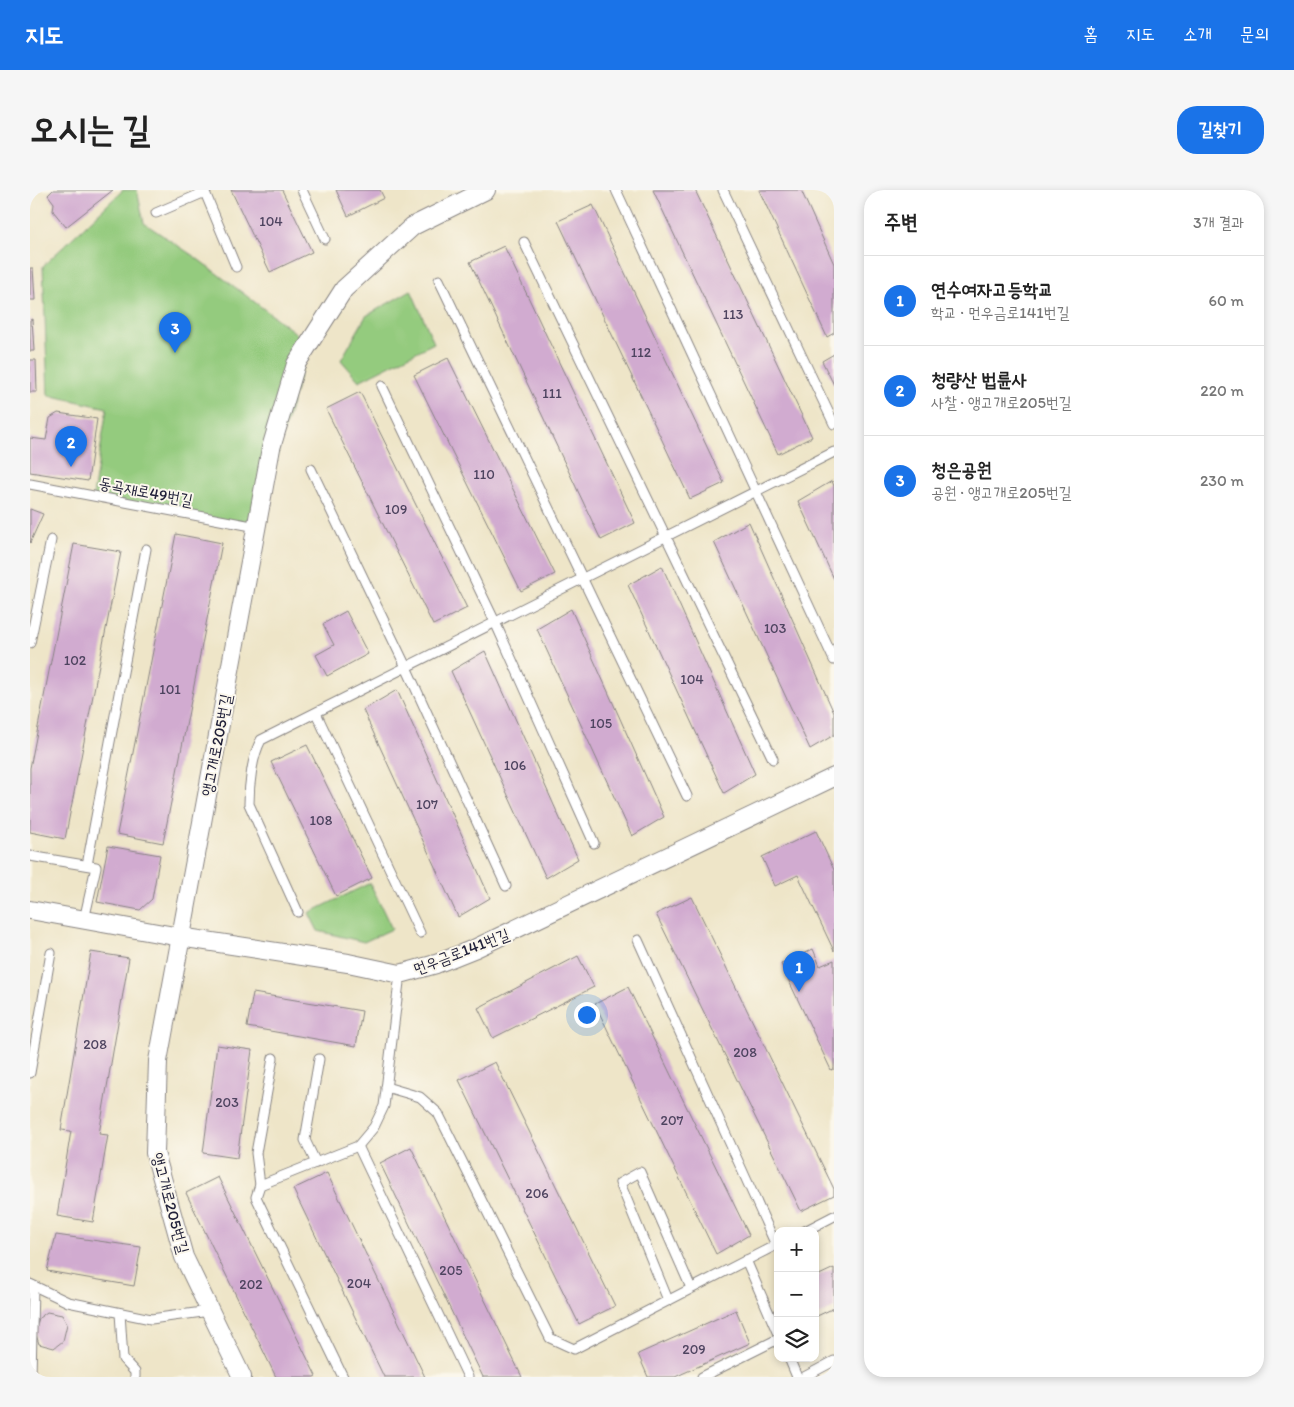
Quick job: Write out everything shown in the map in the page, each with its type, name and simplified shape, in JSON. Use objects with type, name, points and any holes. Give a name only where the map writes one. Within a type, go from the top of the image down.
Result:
[{"type":"street","name":"앵고개로205번길","points":[[242,1377],[184,1257],[155,1153],[158,1060],[271,448],[296,364],[344,290],[413,226],[486,190]]},
{"type":"street","name":"먼우금로141번길","points":[[30,910],[180,937],[348,963],[400,974],[436,964],[476,948],[834,777]]},
{"type":"lane","points":[[302,190],[325,239]]},
{"type":"lane","points":[[616,190],[834,660]]},
{"type":"lane","points":[[723,190],[834,424]]},
{"type":"lane","points":[[156,213],[204,191],[236,266]]},
{"type":"lane","points":[[524,242],[773,759]]},
{"type":"lane","points":[[439,280],[688,796]]},
{"type":"lane","points":[[382,386],[495,622],[594,843]]},
{"type":"lane","points":[[298,912],[248,804],[256,750],[261,740],[834,452]]},
{"type":"lane","points":[[311,469],[406,667],[506,886]]},
{"type":"lane","name":"동곡재로49번길","points":[[30,484],[257,527]]},
{"type":"lane","points":[[30,643],[51,540]]},
{"type":"lane","points":[[87,865],[146,549]]},
{"type":"lane","points":[[316,713],[420,933]]},
{"type":"lane","points":[[30,856],[96,867],[84,920]]},
{"type":"lane","points":[[638,940],[774,1237]]},
{"type":"lane","points":[[30,1073],[51,953]]},
{"type":"lane","points":[[260,1185],[358,1146],[374,1127],[384,1106],[400,974]]},
{"type":"lane","points":[[273,1058],[256,1153],[260,1185],[256,1197],[343,1377]]},
{"type":"lane","points":[[316,1163],[305,1140],[319,1058]]},
{"type":"lane","points":[[386,1087],[420,1097],[438,1113],[550,1338],[574,1349],[774,1246]]},
{"type":"lane","points":[[358,1146],[468,1377]]},
{"type":"lane","points":[[668,1300],[620,1183],[640,1172],[691,1288]]},
{"type":"lane","points":[[813,1227],[834,1216]]},
{"type":"lane","points":[[746,1260],[774,1325]]},
{"type":"lane","points":[[31,1377],[32,1285],[68,1302],[150,1319],[210,1311]]},
{"type":"lane","points":[[120,1313],[123,1359],[135,1372],[135,1377]]},
{"type":"lane","points":[[702,1377],[774,1341]]},
{"type":"lane","points":[[804,1377],[834,1361]]},
{"type":"lane","points":[[790,1362],[797,1377]]},
{"type":"green space","points":[[123,190],[137,190],[144,223],[195,257],[309,343],[257,527],[93,496],[107,408],[48,395],[43,266]]},
{"type":"green space","points":[[411,290],[434,343],[359,381],[341,360],[366,316]]},
{"type":"green space","points":[[370,883],[392,929],[364,942],[318,931],[309,913]]},
{"type":"building","points":[[53,190],[113,190],[66,227],[53,211],[54,203],[48,195]]},
{"type":"building","points":[[231,190],[282,190],[312,252],[270,272]]},
{"type":"building","points":[[336,190],[380,190],[384,198],[348,216]]},
{"type":"building","points":[[653,190],[695,190],[812,437],[778,454]]},
{"type":"building","points":[[759,190],[801,190],[834,264],[834,333],[827,337]]},
{"type":"building","points":[[593,205],[724,483],[690,499],[558,221]]},
{"type":"building","points":[[504,246],[635,523],[601,540],[470,262]]},
{"type":"building","points":[[30,268],[33,268],[35,300],[30,300]]},
{"type":"building","points":[[32,319],[34,351],[30,351],[30,320]]},
{"type":"building","points":[[834,354],[834,385],[822,361]]},
{"type":"building","points":[[448,358],[555,574],[521,591],[414,375]]},
{"type":"building","points":[[30,360],[36,360],[37,392],[30,392]]},
{"type":"building","points":[[360,392],[467,608],[433,625],[326,409]]},
{"type":"building","points":[[58,413],[97,419],[88,481],[30,472],[30,438],[46,440],[50,418]]},
{"type":"building","points":[[832,481],[834,486],[834,579],[798,501]]},
{"type":"building","points":[[30,509],[43,514],[30,543]]},
{"type":"building","points":[[749,522],[834,713],[834,735],[810,749],[714,542]]},
{"type":"building","points":[[176,534],[222,543],[163,843],[117,834]]},
{"type":"building","points":[[74,544],[121,552],[65,839],[30,832],[30,768]]},
{"type":"building","points":[[662,566],[755,774],[724,793],[628,585]]},
{"type":"building","points":[[571,609],[664,817],[632,836],[537,629]]},
{"type":"building","points":[[346,611],[368,654],[327,676],[316,655],[334,645],[323,624]]},
{"type":"building","points":[[485,651],[578,859],[546,878],[451,671]]},
{"type":"building","points":[[397,690],[490,898],[458,917],[363,710]]},
{"type":"building","points":[[307,745],[372,878],[336,896],[271,762]]},
{"type":"building","points":[[816,831],[834,870],[834,951],[798,875],[775,886],[762,857]]},
{"type":"building","points":[[108,846],[160,855],[152,899],[140,910],[97,902]]},
{"type":"building","points":[[692,897],[834,1189],[834,1195],[801,1211],[656,914]]},
{"type":"building","points":[[813,949],[820,966],[834,960],[834,1069],[831,1070],[781,964]]},
{"type":"building","points":[[91,952],[129,958],[99,1134],[108,1135],[93,1222],[57,1216],[71,1131],[61,1130]]},
{"type":"building","points":[[578,956],[594,987],[493,1038],[478,1008]]},
{"type":"building","points":[[628,987],[749,1235],[716,1254],[595,1004]]},
{"type":"building","points":[[253,993],[362,1011],[356,1046],[247,1027]]},
{"type":"building","points":[[217,1045],[252,1050],[237,1158],[203,1153]]},
{"type":"building","points":[[495,1062],[615,1306],[579,1324],[459,1080]]},
{"type":"building","points":[[411,1147],[522,1377],[483,1377],[380,1163]]},
{"type":"building","points":[[327,1173],[425,1377],[384,1377],[293,1189]]},
{"type":"building","points":[[218,1177],[316,1376],[314,1377],[276,1377],[186,1193]]},
{"type":"building","points":[[56,1235],[141,1247],[134,1286],[47,1271]]},
{"type":"building","points":[[834,1268],[834,1308],[819,1315],[819,1275]]},
{"type":"building","points":[[736,1310],[750,1343],[675,1377],[648,1377],[638,1354]]},
{"type":"building","points":[[47,1312],[62,1315],[67,1324],[63,1341],[54,1348],[39,1344],[35,1331],[39,1318]]},
{"type":"place","name":"청은공원","points":[[175,353]]},
{"type":"place","name":"청량산 법륜사","points":[[71,467]]},
{"type":"place","name":"연수여자고등학교","points":[[799,992]]}]
